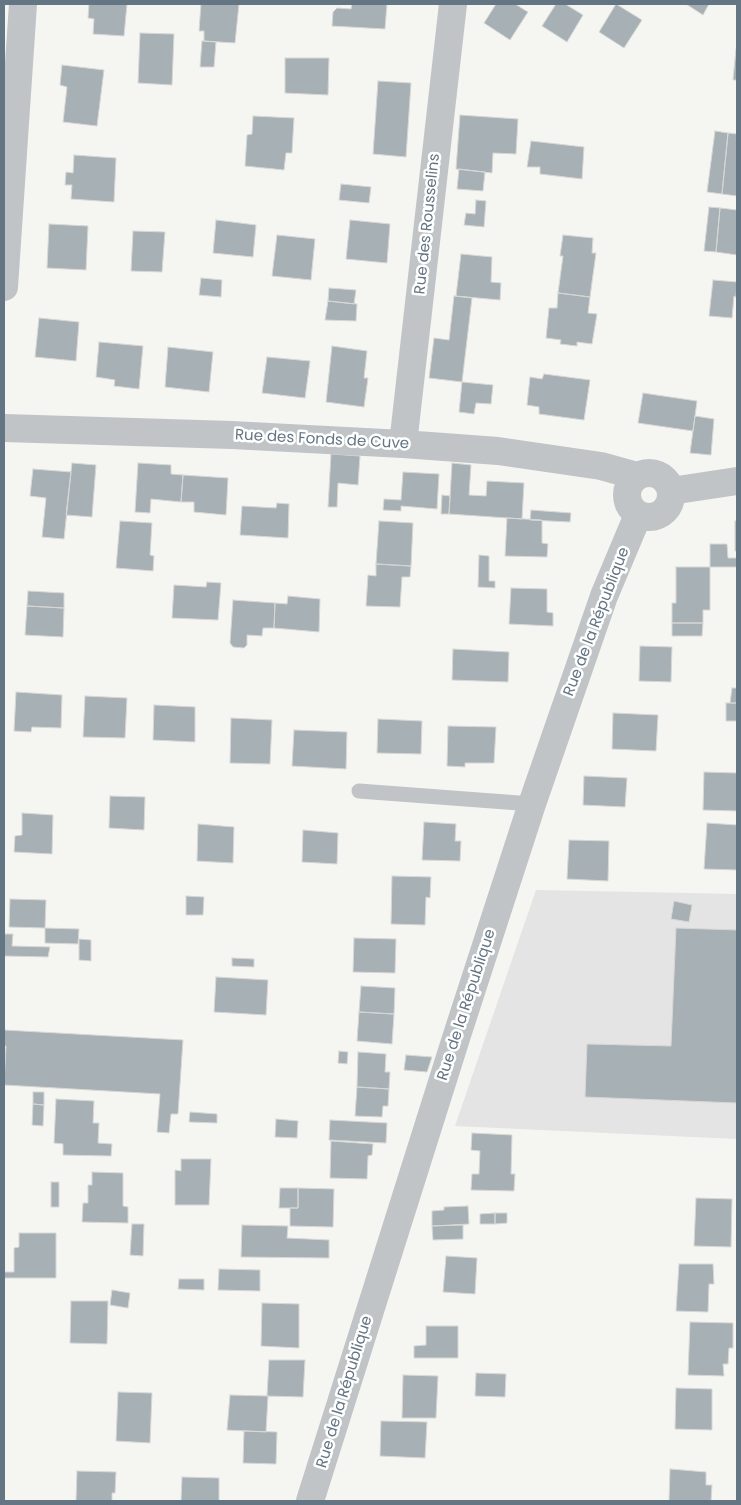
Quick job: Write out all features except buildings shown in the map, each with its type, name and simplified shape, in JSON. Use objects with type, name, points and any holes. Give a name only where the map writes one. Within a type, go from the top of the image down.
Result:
[{"type":"street","points":[[4,287],[22,4]]},
{"type":"street","name":"Rue des Rousselins","points":[[403,444],[453,4]]},
{"type":"street","name":"Rue des Fonds de Cuve","points":[[4,428],[241,436],[498,451],[601,466],[637,476]]},
{"type":"street","points":[[644,473],[658,474],[664,479],[671,491],[671,498],[665,511],[652,517],[638,515],[632,510],[627,496],[628,488],[632,481],[644,473]]},
{"type":"street","points":[[671,491],[737,481]]},
{"type":"street","name":"Rue de la République","points":[[310,1501],[532,804],[604,596],[638,515]]},
{"type":"lane","points":[[359,791],[532,804]]},
{"type":"shaded area","points":[[536,890],[737,894],[737,1139],[455,1126]]}]
